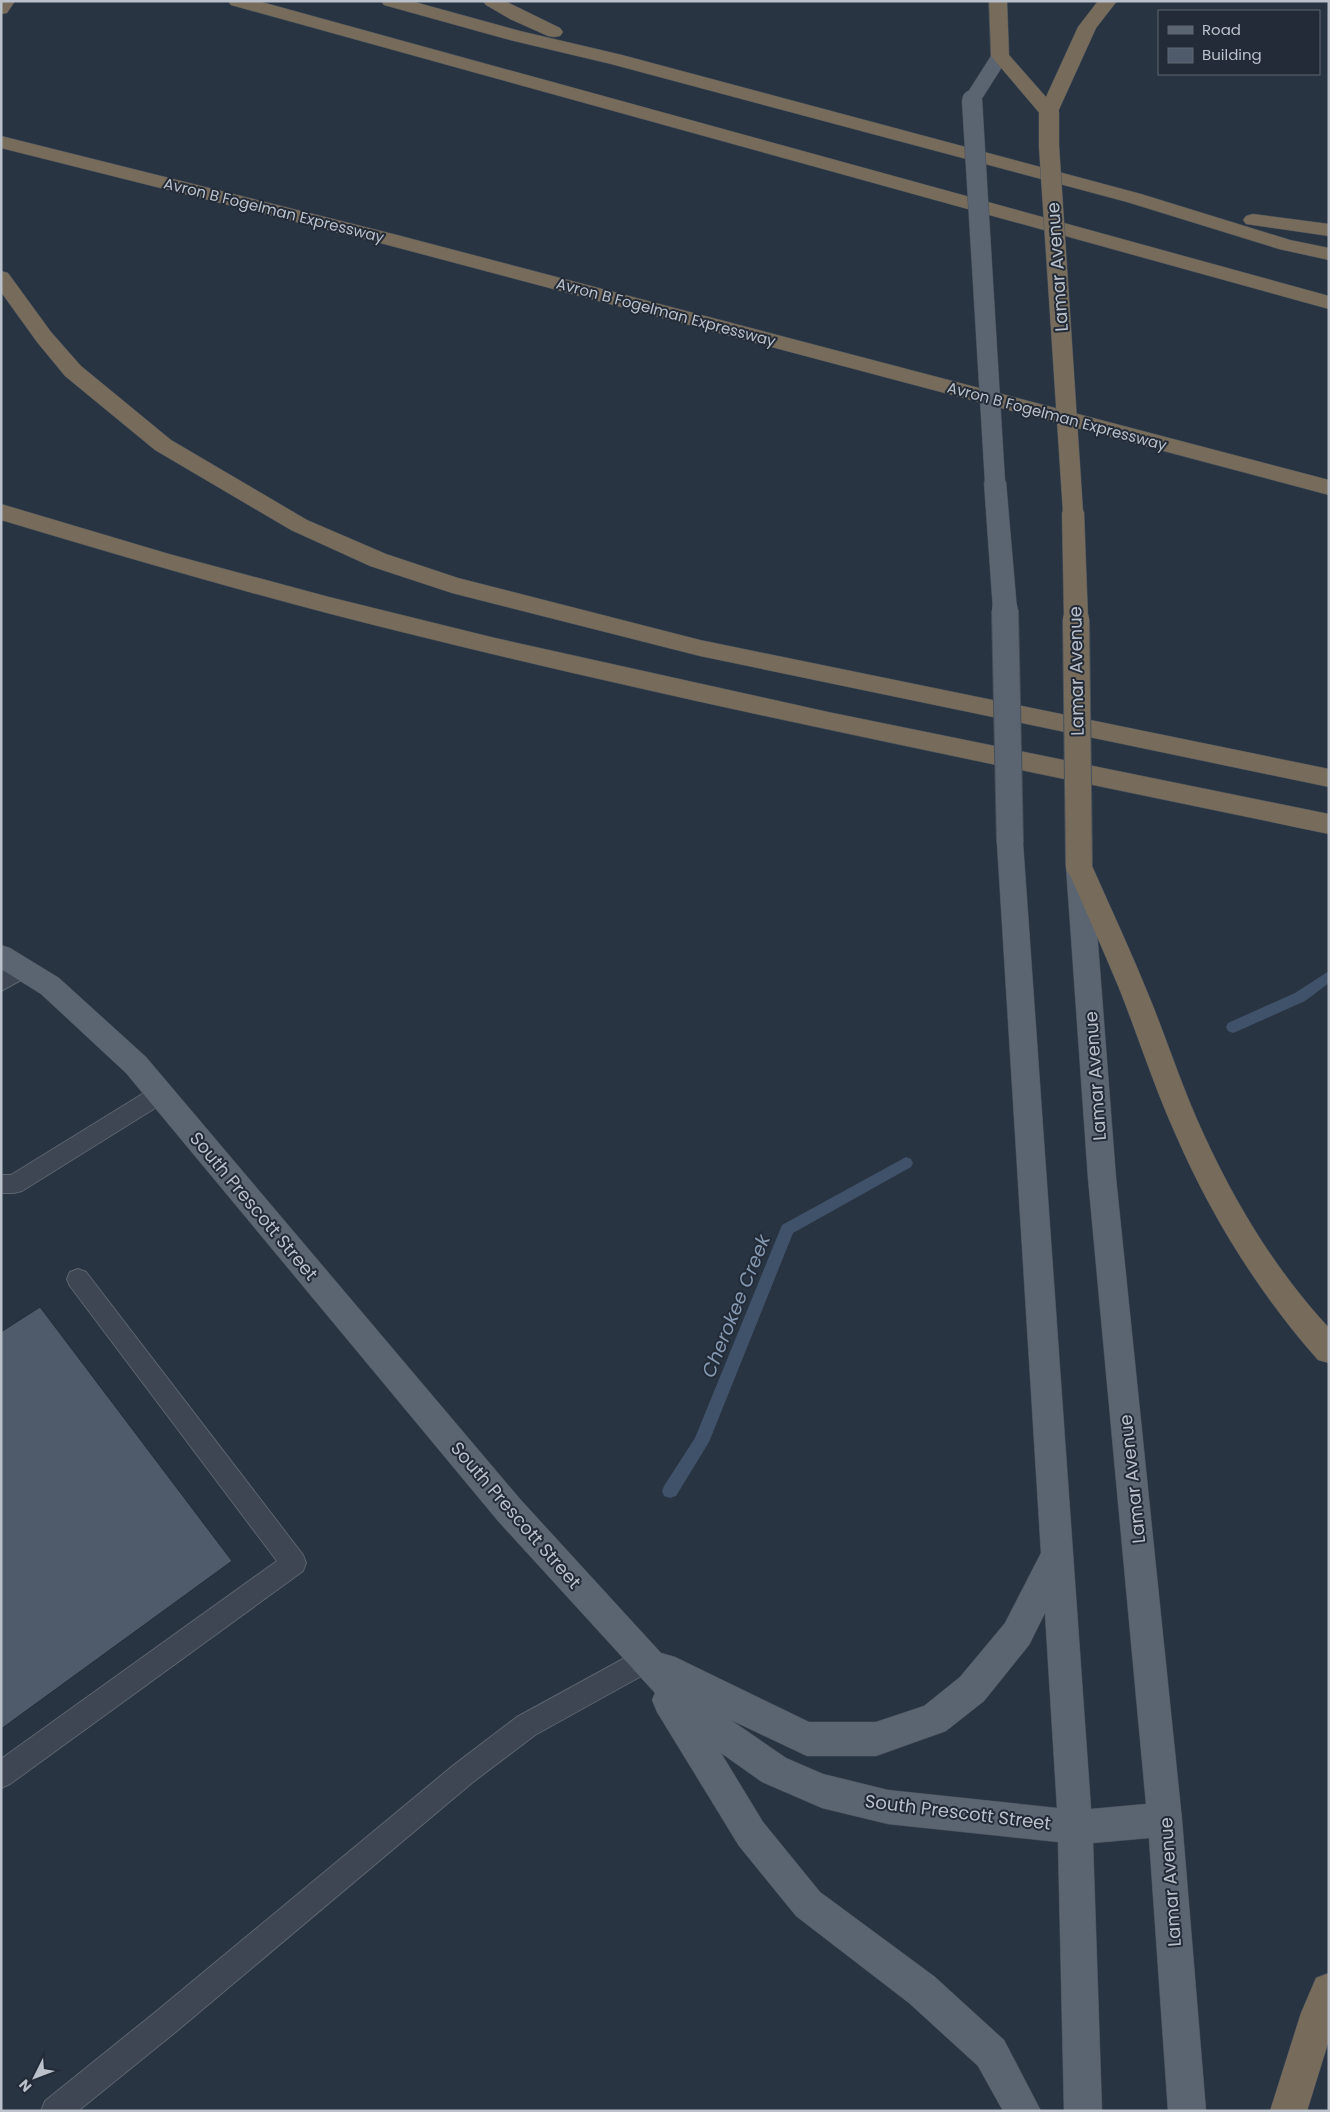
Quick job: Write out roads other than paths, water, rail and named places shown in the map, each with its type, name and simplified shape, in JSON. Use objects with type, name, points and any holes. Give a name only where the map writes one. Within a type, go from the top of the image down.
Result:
[{"type":"highway","points":[[1,9],[6,1]]},
{"type":"highway","points":[[237,1],[1329,303]]},
{"type":"highway","points":[[390,1],[516,36],[615,59],[1134,198],[1286,245],[1329,254]]},
{"type":"highway","points":[[492,1],[516,15],[615,59]]},
{"type":"highway","points":[[990,6],[1000,56],[1049,112],[1087,27],[1108,1]]},
{"type":"highway","name":"Lamar Avenue","points":[[1049,112],[1049,146],[1073,512],[1079,866]]},
{"type":"highway","name":"Avron B Fogelman Expressway","points":[[1,142],[400,241],[1329,488]]},
{"type":"highway","points":[[1134,198],[1289,226],[1329,230]]},
{"type":"highway","points":[[1,277],[44,336],[73,371],[163,445],[299,525],[378,560],[452,585],[700,648],[1329,778]]},
{"type":"highway","points":[[1,512],[328,606],[451,637],[804,717],[968,748],[1329,824]]},
{"type":"highway","points":[[1079,866],[1132,988],[1175,1102],[1204,1168],[1236,1225],[1278,1288],[1310,1331],[1329,1350]]},
{"type":"highway","points":[[1288,2111],[1319,2013],[1329,1991]]},
{"type":"main road","points":[[1000,56],[972,100],[995,482],[1005,610],[1010,843],[1075,1827],[1083,2111]]},
{"type":"main road","name":"Lamar Avenue","points":[[1079,866],[1103,1188],[1165,1820],[1187,2111]]},
{"type":"main road","name":"South Prescott Street","points":[[8,969],[50,986],[136,1065],[508,1510],[645,1660],[710,1725],[774,1770],[822,1791],[888,1807],[1075,1827],[1165,1820]]},
{"type":"main road","points":[[645,1660],[807,1739],[876,1739],[934,1719],[972,1689],[1017,1634],[1056,1554]]},
{"type":"main road","points":[[645,1660],[751,1834],[808,1904],[922,1990],[991,2053],[1023,2111]]},
{"type":"lane","points":[[1,1184],[14,1184],[160,1094]]},
{"type":"lane","points":[[1,1775],[294,1563],[78,1279]]},
{"type":"lane","points":[[56,2111],[464,1773],[526,1726],[645,1660]]},
{"type":"waterway","name":"Cherokee Creek","points":[[1233,1027],[1300,997],[1329,976]]},
{"type":"waterway","name":"Cherokee Creek","points":[[670,1491],[701,1442],[787,1229],[906,1163]]}]
